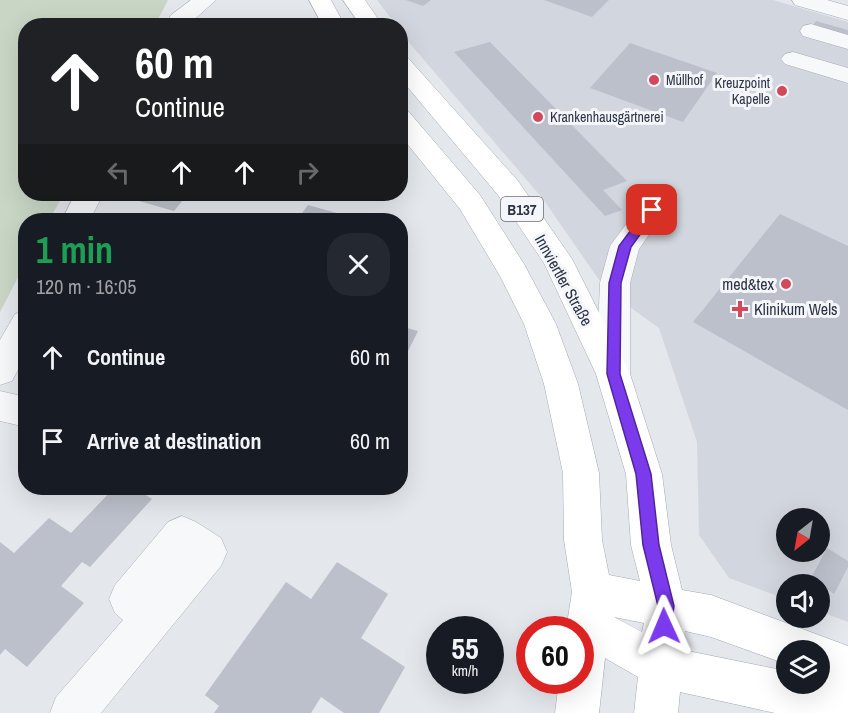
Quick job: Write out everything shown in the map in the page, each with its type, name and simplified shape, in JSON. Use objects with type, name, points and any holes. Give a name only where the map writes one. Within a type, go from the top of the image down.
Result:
[{"type":"main road","points":[[320,0],[330,18]]},
{"type":"main road","points":[[354,0],[366,18]]},
{"type":"main road","name":"Innviertler Straße","points":[[408,72],[508,188],[556,260],[614,374],[644,474],[651,545],[666,606],[656,713]]},
{"type":"main road","name":"B137","points":[[408,128],[470,202],[513,272],[540,324],[561,384],[580,473],[583,540],[590,608],[577,713]]},
{"type":"main road","points":[[590,608],[666,606],[711,616],[778,640]]},
{"type":"main road","points":[[590,608],[661,666],[848,706]]},
{"type":"main road","points":[[830,659],[848,668]]},
{"type":"street","points":[[182,18],[205,0]]},
{"type":"street","points":[[816,1],[848,13]]},
{"type":"street","points":[[811,31],[848,42]]},
{"type":"street","points":[[793,59],[848,76]]},
{"type":"street","points":[[614,374],[615,283],[626,246],[652,210]]},
{"type":"street","points":[[0,371],[18,338]]},
{"type":"street","points":[[0,406],[18,410]]},
{"type":"street","points":[[72,713],[152,617]]},
{"type":"shaded area","name":"Klinikum Wels","points":[[377,0],[773,0],[848,22],[848,622],[830,615],[830,574],[776,574],[776,595],[729,578],[699,535],[697,442],[659,328],[606,290],[543,199],[408,41],[408,18],[391,18]]},
{"type":"green space","points":[[0,0],[168,0],[159,18],[18,18],[18,201],[60,201],[53,213],[18,213],[18,277],[0,312]]},
{"type":"building","points":[[406,0],[431,0],[423,6]]},
{"type":"building","points":[[544,0],[609,0],[592,17]]},
{"type":"building","points":[[816,21],[848,30],[848,39],[811,28]]},
{"type":"building","name":"Krankenhausgärtnerei","points":[[490,42],[627,181],[603,190],[622,210],[605,216],[454,52]]},
{"type":"building","name":"Müllhof","points":[[630,43],[717,73],[683,122],[590,88]]},
{"type":"building","name":"Kreuzpoint Kapelle","points":[[778,86],[789,90],[785,97],[775,93]]},
{"type":"building","points":[[139,201],[182,201],[174,211]]},
{"type":"building","points":[[308,205],[337,213],[302,213]]},
{"type":"building","name":"med&tex","points":[[780,214],[848,246],[848,410],[693,322]]},
{"type":"building","points":[[408,328],[418,331],[408,351]]},
{"type":"building","points":[[107,495],[146,495],[152,499],[90,567],[82,562],[61,586],[84,603],[27,667],[5,649],[0,655],[0,542],[14,553],[49,518],[71,533]]},
{"type":"building","points":[[830,550],[848,561],[848,567],[834,594],[830,591],[830,574],[813,574],[820,562],[830,562]]},
{"type":"building","points":[[337,562],[388,594],[361,638],[405,667],[379,713],[344,713],[321,697],[311,713],[214,713],[219,706],[205,695],[286,582],[311,599]]},
{"type":"place","name":"Müllhof","points":[[654,80]]},
{"type":"place","name":"Kreuzpoint Kapelle","points":[[782,91]]},
{"type":"place","name":"Krankenhausgärtnerei","points":[[538,117]]},
{"type":"place","name":"med&tex","points":[[786,284]]},
{"type":"place","name":"Klinikum Wels","points":[[740,309]]},
{"type":"route","points":[[652,210],[626,246],[615,283],[614,374],[644,474],[651,545],[666,606],[664,626]]}]
